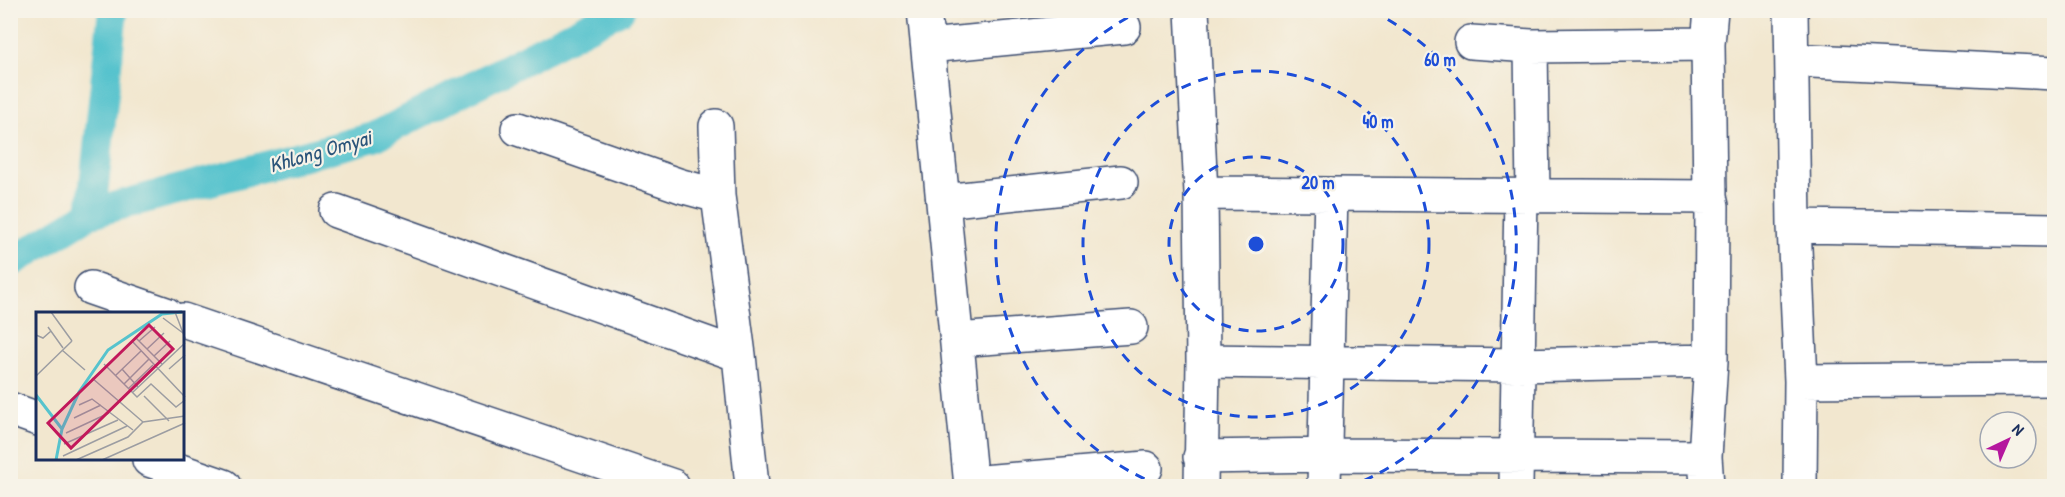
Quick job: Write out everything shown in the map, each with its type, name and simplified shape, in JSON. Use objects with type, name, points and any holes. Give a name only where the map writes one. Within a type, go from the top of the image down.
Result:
[{"type":"street","points":[[924,10],[971,485],[1146,468]]},
{"type":"street","points":[[1192,10],[1201,193],[1203,361],[1201,472],[1706,472],[1711,361],[1712,206],[1708,44],[1711,10]]},
{"type":"street","points":[[1791,10],[1794,226],[1801,381],[1800,486]]},
{"type":"street","points":[[928,46],[1124,27]]},
{"type":"street","points":[[1471,42],[1531,46],[1708,44]]},
{"type":"street","points":[[1516,472],[1517,365],[1527,196],[1531,46]]},
{"type":"street","points":[[1792,60],[2055,73]]},
{"type":"street","points":[[716,126],[718,196],[739,355],[752,486]]},
{"type":"street","points":[[518,129],[681,186],[718,196]]},
{"type":"street","points":[[943,201],[1121,182]]},
{"type":"street","points":[[1201,193],[1710,197]]},
{"type":"street","points":[[1325,471],[1331,194]]},
{"type":"street","points":[[336,212],[739,355]]},
{"type":"street","points":[[1794,226],[2055,230]]},
{"type":"street","points":[[91,288],[160,312]]},
{"type":"street","points":[[184,320],[673,486]]},
{"type":"street","points":[[957,340],[1131,327]]},
{"type":"street","points":[[1203,361],[1517,365],[1711,361]]},
{"type":"street","points":[[1801,381],[2055,379]]},
{"type":"street","points":[[10,409],[36,418]]},
{"type":"street","points":[[155,461],[224,486]]},
{"type":"waterway","points":[[91,213],[113,10]]},
{"type":"waterway","name":"Khlong Omyai","points":[[10,263],[91,213],[374,137],[620,10]]}]
